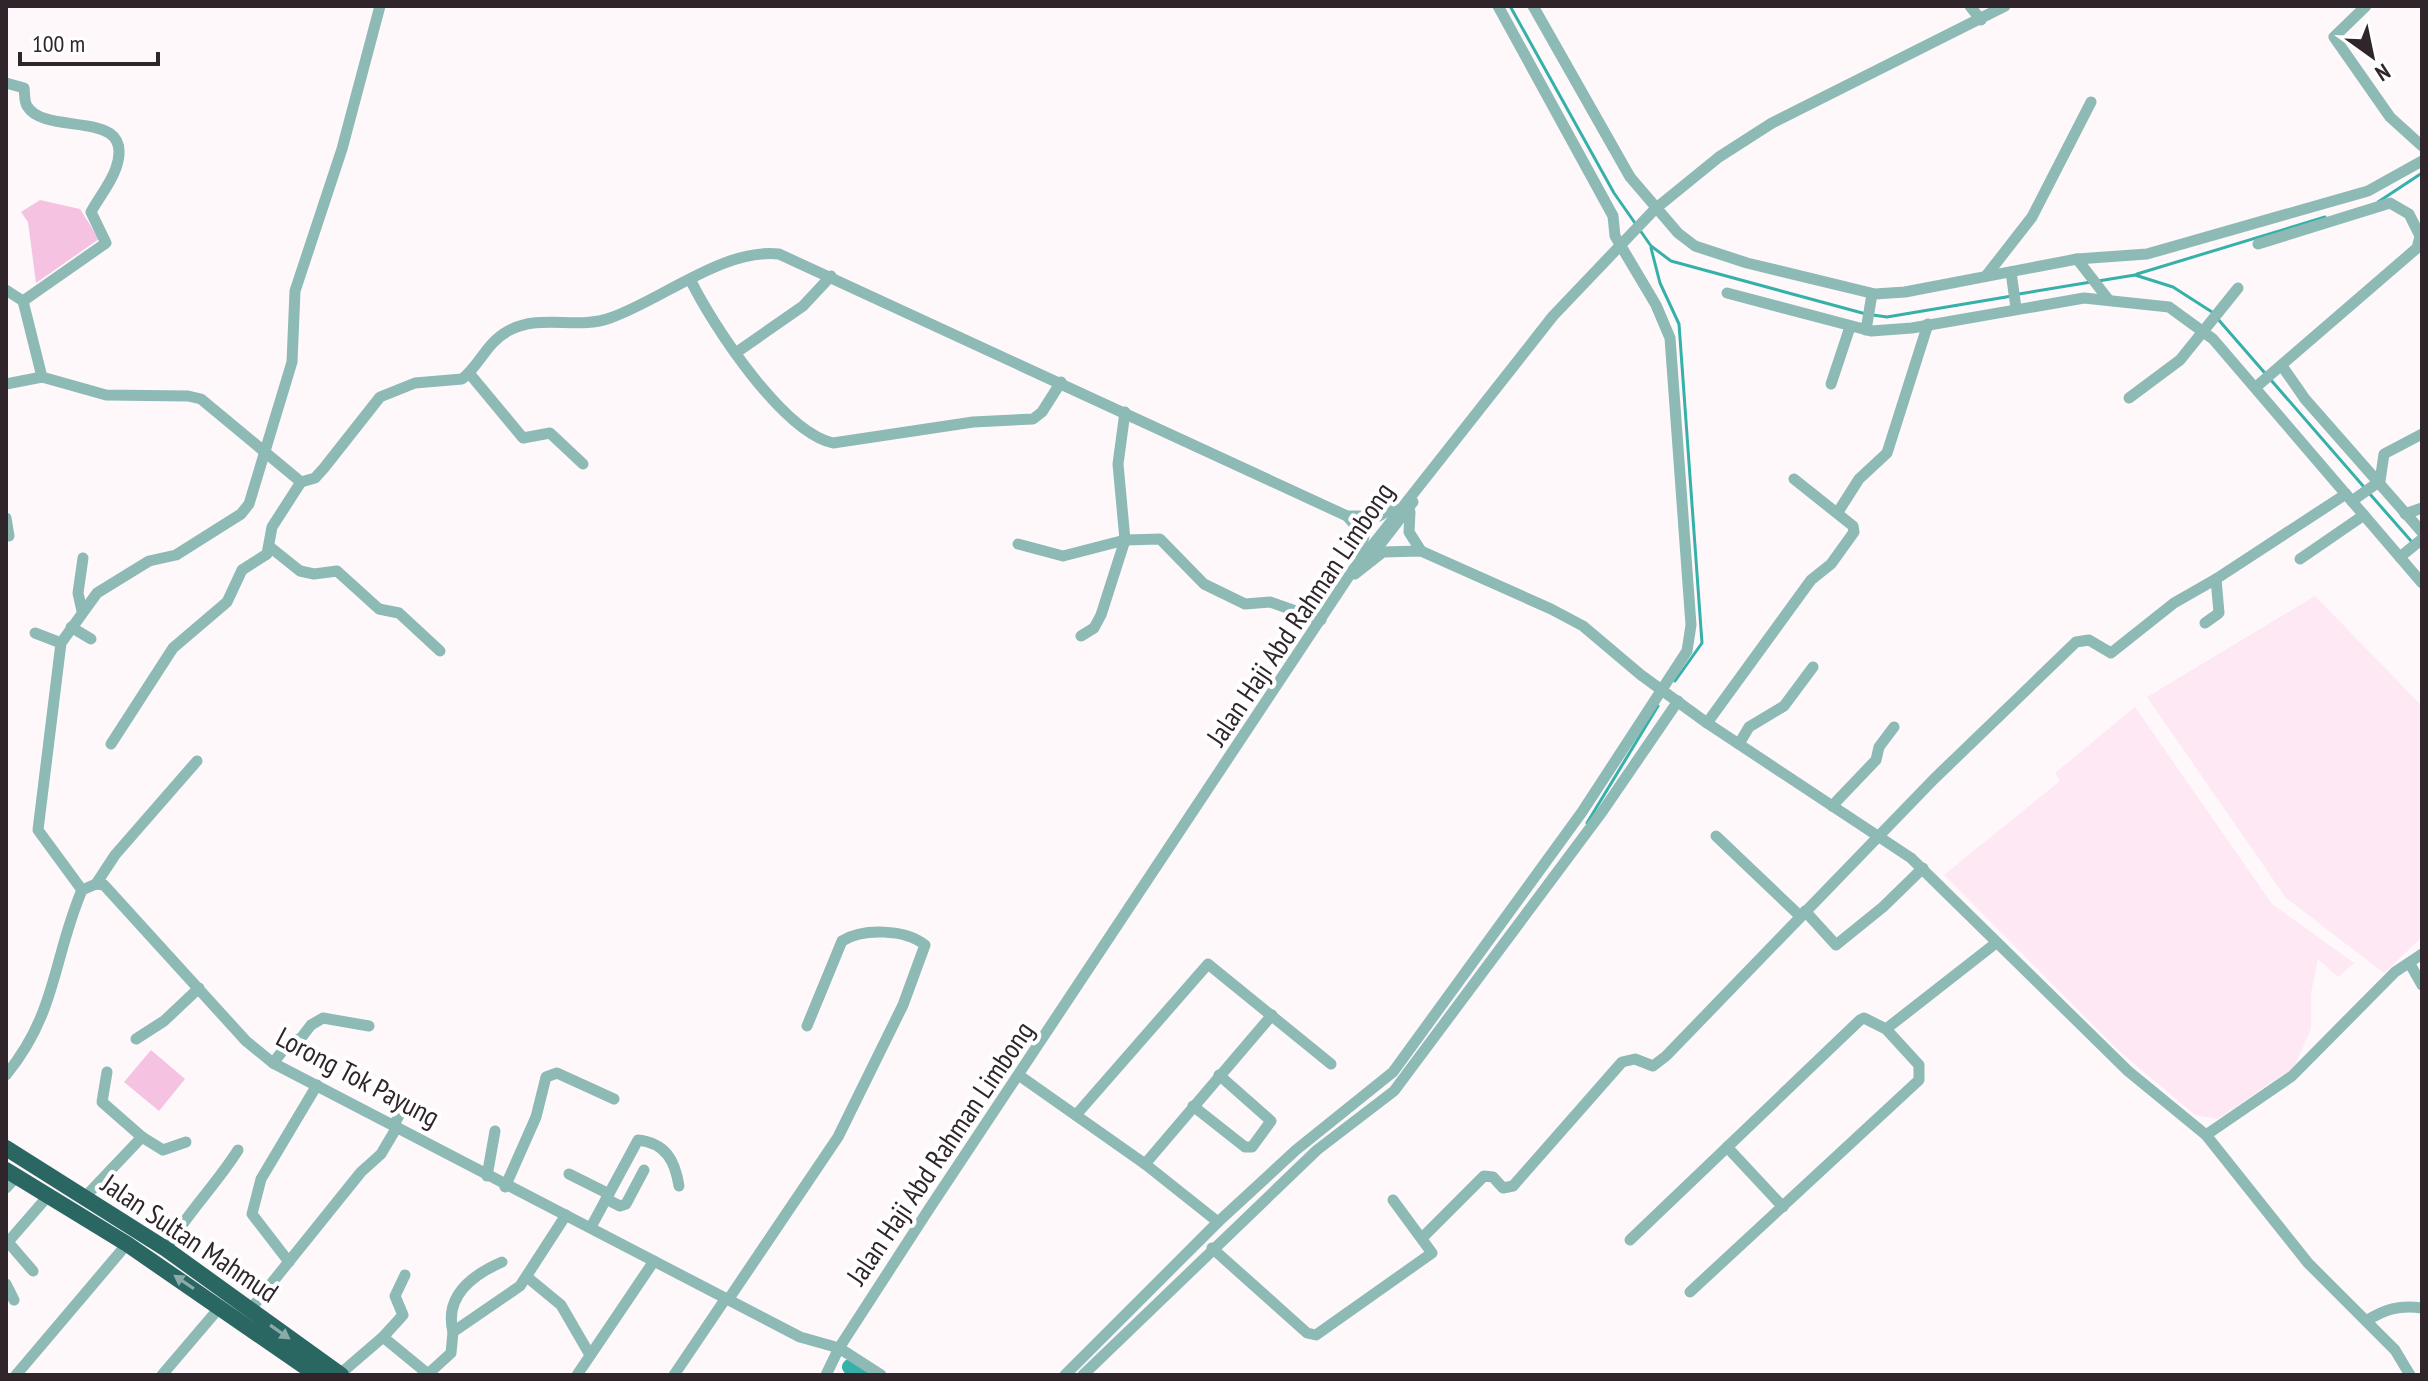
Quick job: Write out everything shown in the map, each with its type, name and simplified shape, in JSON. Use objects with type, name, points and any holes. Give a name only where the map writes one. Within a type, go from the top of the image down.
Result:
[{"type":"highway","name":"Jalan Sultan Mahmud","points":[[6,1148],[166,1249],[341,1375]]},
{"type":"highway","name":"Jalan Sultan Mahmud","points":[[10,1178],[48,1196],[127,1244],[317,1375]]},
{"type":"street","points":[[82,890],[38,830],[61,643],[97,593],[145,563],[176,555],[244,511],[292,362],[295,291],[342,149],[380,6]]},
{"type":"street","points":[[1065,1375],[1218,1222],[1296,1150],[1393,1072],[1582,812],[1687,651],[1691,625],[1670,338],[1623,241],[1614,233],[1613,216],[1498,6]]},
{"type":"street","points":[[1533,6],[1651,213],[1695,246],[1871,298],[2014,271],[2147,254],[2284,226],[2345,207],[2422,161]]},
{"type":"street","points":[[1970,6],[1981,20]]},
{"type":"street","name":"Jalan Haji Abd Rahman Limbong","points":[[826,1375],[839,1348],[1321,620],[1553,316],[1651,213],[1719,157],[1772,123],[2005,6]]},
{"type":"street","points":[[2366,6],[2334,37],[2390,117],[2422,146]]},
{"type":"street","points":[[6,83],[24,88],[26,105],[36,115],[98,128],[119,143],[117,166],[91,212],[106,243],[23,301]]},
{"type":"street","points":[[1986,276],[2042,199],[2091,102]]},
{"type":"street","points":[[2258,244],[2284,226],[2345,207],[2395,204],[2415,222],[2420,242],[2259,385]]},
{"type":"street","points":[[2007,250],[2014,271],[2015,306]]},
{"type":"street","points":[[111,744],[173,648],[227,602],[242,570],[262,559],[270,547],[272,527],[301,482],[315,478],[380,397],[415,383],[455,382],[469,373],[489,345],[516,327],[536,322],[600,321],[654,301],[727,262],[764,253],[788,257],[1583,626],[1707,723],[1923,868],[2121,1065],[2206,1135],[2308,1263],[2395,1350],[2410,1375]]},
{"type":"street","points":[[2079,262],[2108,297]]},
{"type":"street","points":[[737,352],[803,306],[831,276]]},
{"type":"street","points":[[691,281],[708,314],[782,408],[819,440],[833,443],[973,422],[1033,419],[1042,412],[1061,382]]},
{"type":"street","points":[[2129,398],[2180,360],[2238,288]]},
{"type":"street","points":[[6,290],[23,301],[42,377]]},
{"type":"street","points":[[1727,293],[1850,327],[1928,324],[2065,299],[2108,297],[2161,304],[2206,324],[2364,515],[2403,555],[2422,583]]},
{"type":"street","points":[[1867,327],[1871,298]]},
{"type":"street","points":[[1838,512],[1859,479],[1887,453],[1928,324]]},
{"type":"street","points":[[1831,384],[1850,327]]},
{"type":"street","points":[[2279,369],[2405,514],[2421,537],[2403,555]]},
{"type":"street","points":[[469,373],[523,438],[550,433],[583,464]]},
{"type":"street","points":[[6,383],[42,377],[106,395],[196,397],[301,482]]},
{"type":"street","points":[[1081,636],[1094,628],[1101,615],[1125,540],[1118,464],[1125,412]]},
{"type":"street","points":[[1422,1238],[1484,1176],[1493,1177],[1503,1188],[1513,1186],[1622,1062],[1635,1059],[1653,1066],[1666,1056],[1878,837],[2076,642],[2089,640],[2111,653],[2174,603],[2377,483],[2384,454],[2409,439],[2421,440]]},
{"type":"street","points":[[1707,723],[1811,580],[1831,564],[1854,532],[1853,526],[1838,512],[1794,479]]},
{"type":"street","points":[[1351,517],[1385,515],[1419,489]]},
{"type":"street","points":[[1418,549],[1407,524],[1419,489]]},
{"type":"street","points":[[2405,514],[2422,508]]},
{"type":"street","points":[[2300,559],[2364,515]]},
{"type":"street","points":[[1351,517],[1364,536],[1354,573]]},
{"type":"street","points":[[6,518],[9,536]]},
{"type":"street","points":[[1018,544],[1063,556],[1125,540],[1160,539],[1204,584],[1245,604],[1270,602],[1321,620]]},
{"type":"street","points":[[270,547],[300,571],[314,574],[337,571],[379,609],[399,613],[440,651]]},
{"type":"street","points":[[1354,573],[1383,552],[1418,549]]},
{"type":"street","points":[[82,611],[78,593],[83,558]]},
{"type":"street","points":[[2205,623],[2219,613],[2216,579]]},
{"type":"street","points":[[71,627],[91,639]]},
{"type":"street","points":[[35,633],[61,643]]},
{"type":"street","points":[[1739,744],[1749,727],[1784,706],[1813,667]]},
{"type":"street","points":[[1083,1375],[1317,1150],[1394,1091],[1602,812],[1678,701]]},
{"type":"street","points":[[1832,806],[1876,760],[1879,747],[1894,727]]},
{"type":"street","points":[[6,1075],[21,1057],[54,991],[72,913],[82,890],[96,884],[115,855],[197,761]]},
{"type":"street","points":[[1716,836],[1836,945],[1883,907],[1923,868]]},
{"type":"street","name":"Lorong Tok Payung","points":[[96,884],[111,891],[246,1041],[273,1063],[505,1187],[591,1227],[800,1337],[839,1348],[881,1375]]},
{"type":"street","points":[[674,1375],[838,1137],[903,1005],[925,945],[918,939],[887,933],[862,932],[842,941],[807,1026]]},
{"type":"street","points":[[1886,1029],[1996,943]]},
{"type":"street","points":[[2206,1135],[2292,1076],[2344,1020],[2395,972],[2422,954]]},
{"type":"street","points":[[1076,1115],[1208,964],[1331,1064]]},
{"type":"street","points":[[2410,964],[2422,985]]},
{"type":"street","points":[[136,1039],[164,1021],[199,988]]},
{"type":"street","points":[[1145,1164],[1272,1015]]},
{"type":"street","points":[[273,1063],[288,1044],[301,1038],[311,1025],[323,1018],[369,1026]]},
{"type":"street","points":[[1630,1240],[1860,1020],[1864,1018],[1886,1029],[1919,1065],[1919,1080],[1690,1292]]},
{"type":"street","points":[[107,1072],[102,1102],[142,1137],[163,1150],[186,1142]]},
{"type":"street","points":[[505,1187],[536,1117],[546,1077],[557,1073],[614,1099]]},
{"type":"street","points":[[1193,1106],[1245,1147],[1252,1147],[1271,1121],[1219,1075]]},
{"type":"street","points":[[1020,1076],[1145,1164],[1218,1222]]},
{"type":"street","points":[[289,1262],[252,1214],[261,1179],[317,1085]]},
{"type":"street","points":[[250,1310],[361,1172],[381,1154],[406,1102]]},
{"type":"street","points":[[487,1176],[495,1131]]},
{"type":"street","points":[[85,1197],[142,1137]]},
{"type":"street","points":[[591,1227],[631,1151],[642,1140],[670,1155],[679,1186]]},
{"type":"street","points":[[1727,1147],[1783,1207]]},
{"type":"street","points":[[166,1249],[189,1210],[220,1179],[238,1150]]},
{"type":"street","points":[[569,1174],[620,1206],[626,1204],[644,1170]]},
{"type":"street","points":[[33,1271],[7,1243],[48,1196]]},
{"type":"street","points":[[1212,1248],[1312,1336],[1429,1257],[1430,1249],[1393,1200]]},
{"type":"street","points":[[453,1332],[503,1300],[527,1277],[566,1215]]},
{"type":"street","points":[[16,1375],[127,1244]]},
{"type":"street","points":[[577,1375],[654,1261]]},
{"type":"street","points":[[383,1337],[428,1374],[451,1353],[453,1332],[450,1313],[460,1290],[480,1273],[502,1262]]},
{"type":"street","points":[[341,1375],[403,1315],[395,1296],[405,1275]]},
{"type":"street","points":[[527,1277],[561,1305],[590,1355]]},
{"type":"street","points":[[6,1284],[14,1300]]},
{"type":"street","points":[[2366,1321],[2387,1309],[2403,1305],[2422,1308]]},
{"type":"street","points":[[166,1373],[220,1307]]},
{"type":"shaded area","points":[[40,200],[80,209],[99,239],[36,283],[28,222],[21,212]]},
{"type":"shaded area","points":[[2315,596],[2422,706],[2422,937],[2384,973],[2286,898],[2147,697]]},
{"type":"shaded area","points":[[2135,707],[2272,904],[2354,963],[2338,977],[2318,959],[2311,993],[2311,1029],[2294,1067],[2218,1119],[2195,1115],[2119,1051],[1944,875],[2060,781],[2055,773]]},
{"type":"shaded area","points":[[151,1050],[185,1079],[159,1111],[124,1082]]},
{"type":"waterway","points":[[1510,6],[1614,193],[1651,246],[1671,261],[1866,314]]},
{"type":"waterway","points":[[2378,202],[2422,173]]},
{"type":"waterway","points":[[2137,274],[2325,217]]},
{"type":"waterway","points":[[1651,248],[1660,283],[1679,324],[1702,643],[1675,681]]},
{"type":"waterway","points":[[2098,281],[2135,275],[2173,287],[2212,312]]},
{"type":"waterway","points":[[2019,294],[2091,282]]},
{"type":"waterway","points":[[1873,315],[1887,317],[2012,296]]},
{"type":"waterway","points":[[2217,318],[2364,487]]},
{"type":"waterway","points":[[2369,493],[2412,542]]},
{"type":"waterway","points":[[1587,823],[1658,706]]},
{"type":"waterway","points":[[850,1367],[865,1375]]}]
